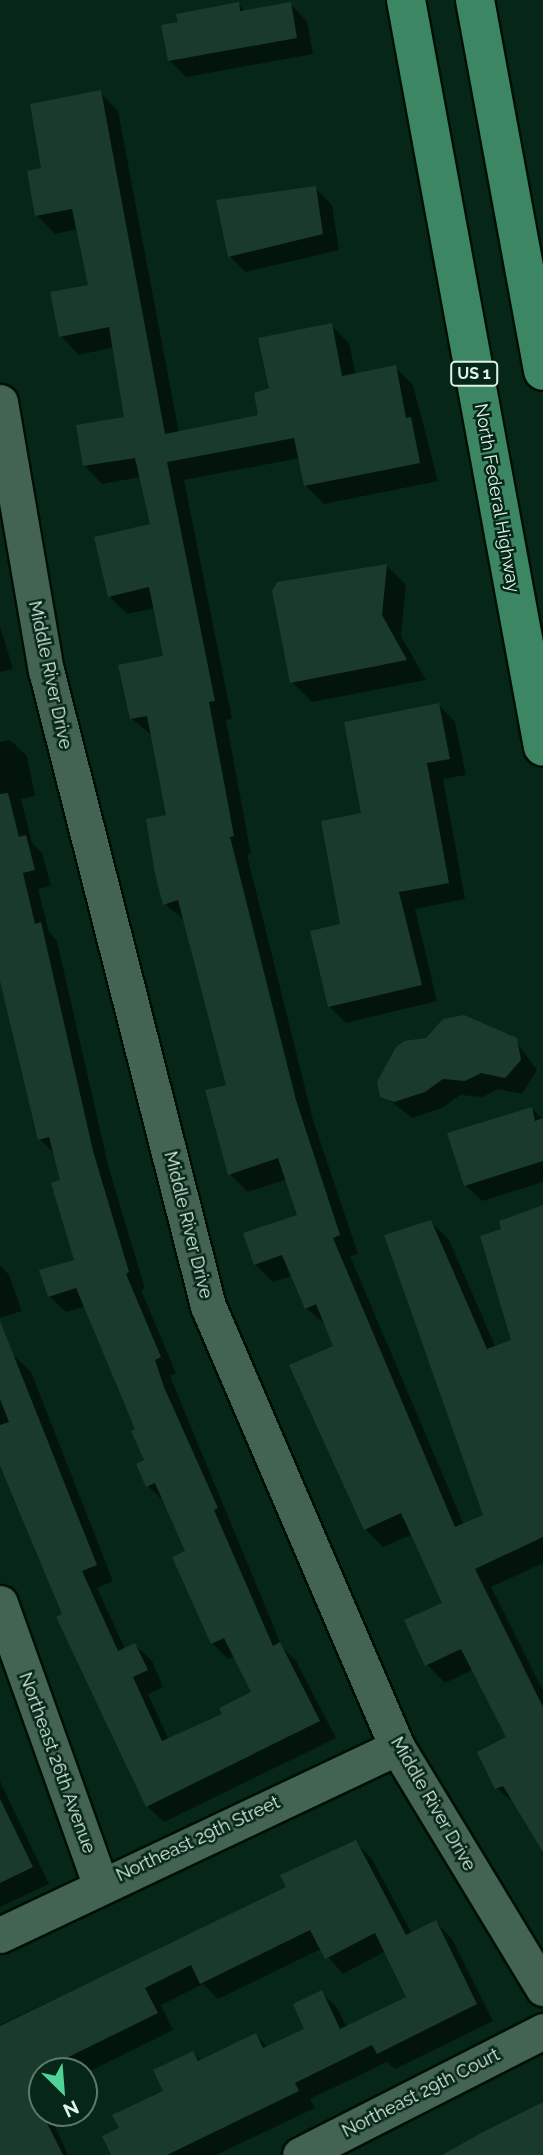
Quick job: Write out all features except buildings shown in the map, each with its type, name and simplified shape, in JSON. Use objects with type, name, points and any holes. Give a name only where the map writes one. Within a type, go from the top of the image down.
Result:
[{"type":"main road","name":"North Federal Highway","points":[[406,0],[543,747]]},
{"type":"main road","points":[[475,0],[543,371]]},
{"type":"street","name":"Middle River Drive","points":[[0,401],[46,670],[208,1306],[397,1747],[543,1988]]},
{"type":"street","name":"Northeast 26th Avenue","points":[[0,1603],[100,1884]]},
{"type":"street","name":"Northeast 29th Street","points":[[0,1935],[100,1884],[397,1747]]},
{"type":"street","name":"Northeast 29th Court","points":[[300,2155],[543,2031]]}]
